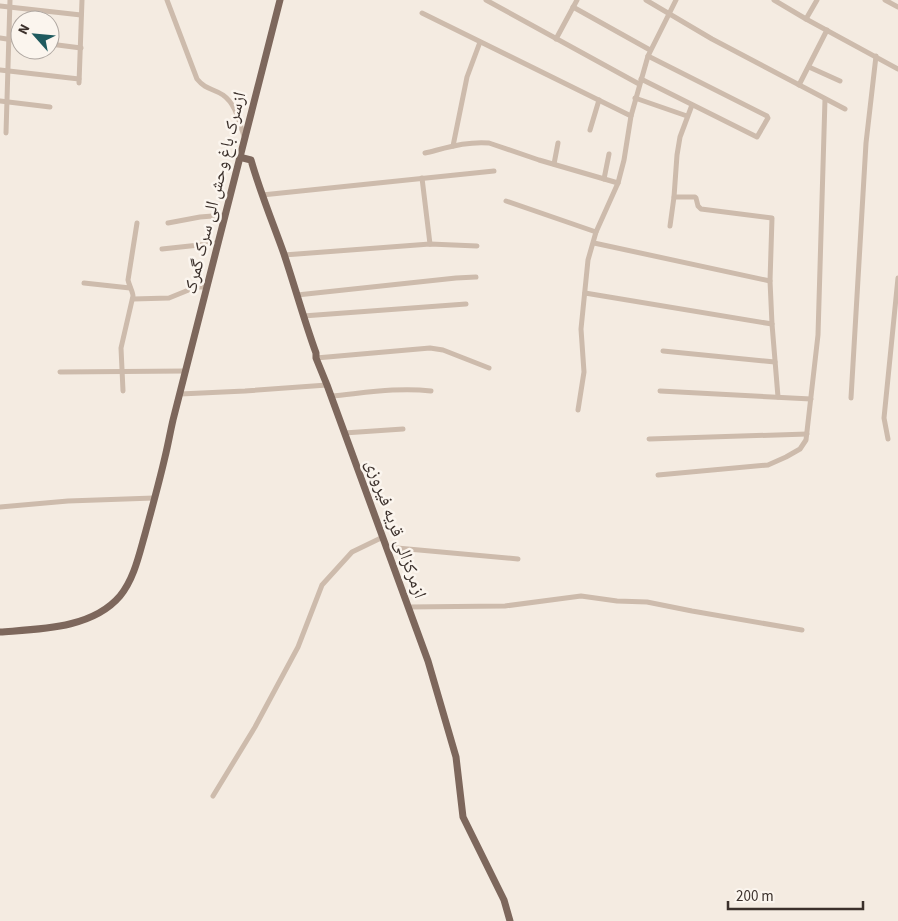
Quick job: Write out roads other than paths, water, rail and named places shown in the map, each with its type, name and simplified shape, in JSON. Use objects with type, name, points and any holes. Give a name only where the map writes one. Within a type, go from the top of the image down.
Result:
[{"type":"main road","name":"ازسرک باغ وحش الی سرک گمرک","points":[[0,632],[68,625],[79,622],[110,606],[124,590],[138,560],[280,0]]},
{"type":"main road","name":"ازمرکزالی قریه فیروزی","points":[[239,157],[251,160],[284,255],[316,358],[428,661],[456,757],[463,817],[504,900],[510,921]]},
{"type":"street","points":[[6,133],[10,0]]},
{"type":"street","points":[[0,70],[79,81],[82,0]]},
{"type":"street","points":[[167,0],[197,79],[202,86],[228,99],[232,104],[244,136]]},
{"type":"street","points":[[486,0],[556,39],[640,82],[757,137],[768,117],[648,56]]},
{"type":"street","points":[[556,39],[577,0]]},
{"type":"street","points":[[646,0],[712,38],[845,109]]},
{"type":"street","points":[[578,410],[584,372],[581,329],[588,260],[596,232],[618,183],[624,160],[631,116],[650,50],[676,0]]},
{"type":"street","points":[[774,0],[898,68]]},
{"type":"street","points":[[806,19],[817,0]]},
{"type":"street","points":[[887,1],[898,7]]},
{"type":"street","points":[[0,6],[81,15]]},
{"type":"street","points":[[573,7],[650,50]]},
{"type":"street","points":[[422,13],[631,116]]},
{"type":"street","points":[[799,85],[827,30]]},
{"type":"street","points":[[0,38],[9,40]]},
{"type":"street","points":[[453,146],[467,77],[480,42]]},
{"type":"street","points":[[60,45],[80,48]]},
{"type":"street","points":[[851,398],[866,143],[876,56]]},
{"type":"street","points":[[809,67],[840,81]]},
{"type":"street","points":[[636,98],[687,116]]},
{"type":"street","points":[[658,474],[768,465],[800,449],[806,440],[818,335],[826,99]]},
{"type":"street","points":[[0,100],[50,107]]},
{"type":"street","points":[[590,130],[599,100]]},
{"type":"street","points":[[670,226],[680,137],[692,105]]},
{"type":"street","points":[[425,154],[453,146],[489,143],[618,183]]},
{"type":"street","points":[[554,164],[558,143]]},
{"type":"street","points":[[604,179],[609,154]]},
{"type":"street","points":[[262,195],[494,171]]},
{"type":"street","points":[[422,178],[430,244]]},
{"type":"street","points":[[674,197],[695,197],[701,209],[772,218],[770,281],[778,397]]},
{"type":"street","points":[[506,201],[596,232]]},
{"type":"street","points":[[168,223],[225,215]]},
{"type":"street","points":[[123,391],[121,348],[133,299],[133,293],[128,280],[136,223]]},
{"type":"street","points":[[162,249],[218,243]]},
{"type":"street","points":[[594,243],[770,281]]},
{"type":"street","points":[[284,255],[430,244],[477,246]]},
{"type":"street","points":[[297,295],[476,277]]},
{"type":"street","points":[[888,439],[884,418],[898,278]]},
{"type":"street","points":[[84,283],[130,288]]},
{"type":"street","points":[[133,299],[169,298],[196,287],[206,288]]},
{"type":"street","points":[[585,293],[772,324]]},
{"type":"street","points":[[302,316],[466,304]]},
{"type":"street","points":[[316,358],[427,348],[443,350],[489,368]]},
{"type":"street","points":[[663,351],[775,362]]},
{"type":"street","points":[[60,372],[186,370]]},
{"type":"street","points":[[180,394],[327,385]]},
{"type":"street","points":[[331,396],[416,389],[431,391]]},
{"type":"street","points":[[660,391],[811,399]]},
{"type":"street","points":[[344,433],[403,429]]},
{"type":"street","points":[[649,439],[807,434]]},
{"type":"street","points":[[0,506],[154,498]]},
{"type":"street","points":[[213,796],[255,727],[298,647],[322,585],[352,552],[383,537]]},
{"type":"street","points":[[386,548],[518,559]]},
{"type":"street","points":[[408,607],[505,606],[581,596],[617,601],[648,602],[802,630]]}]
